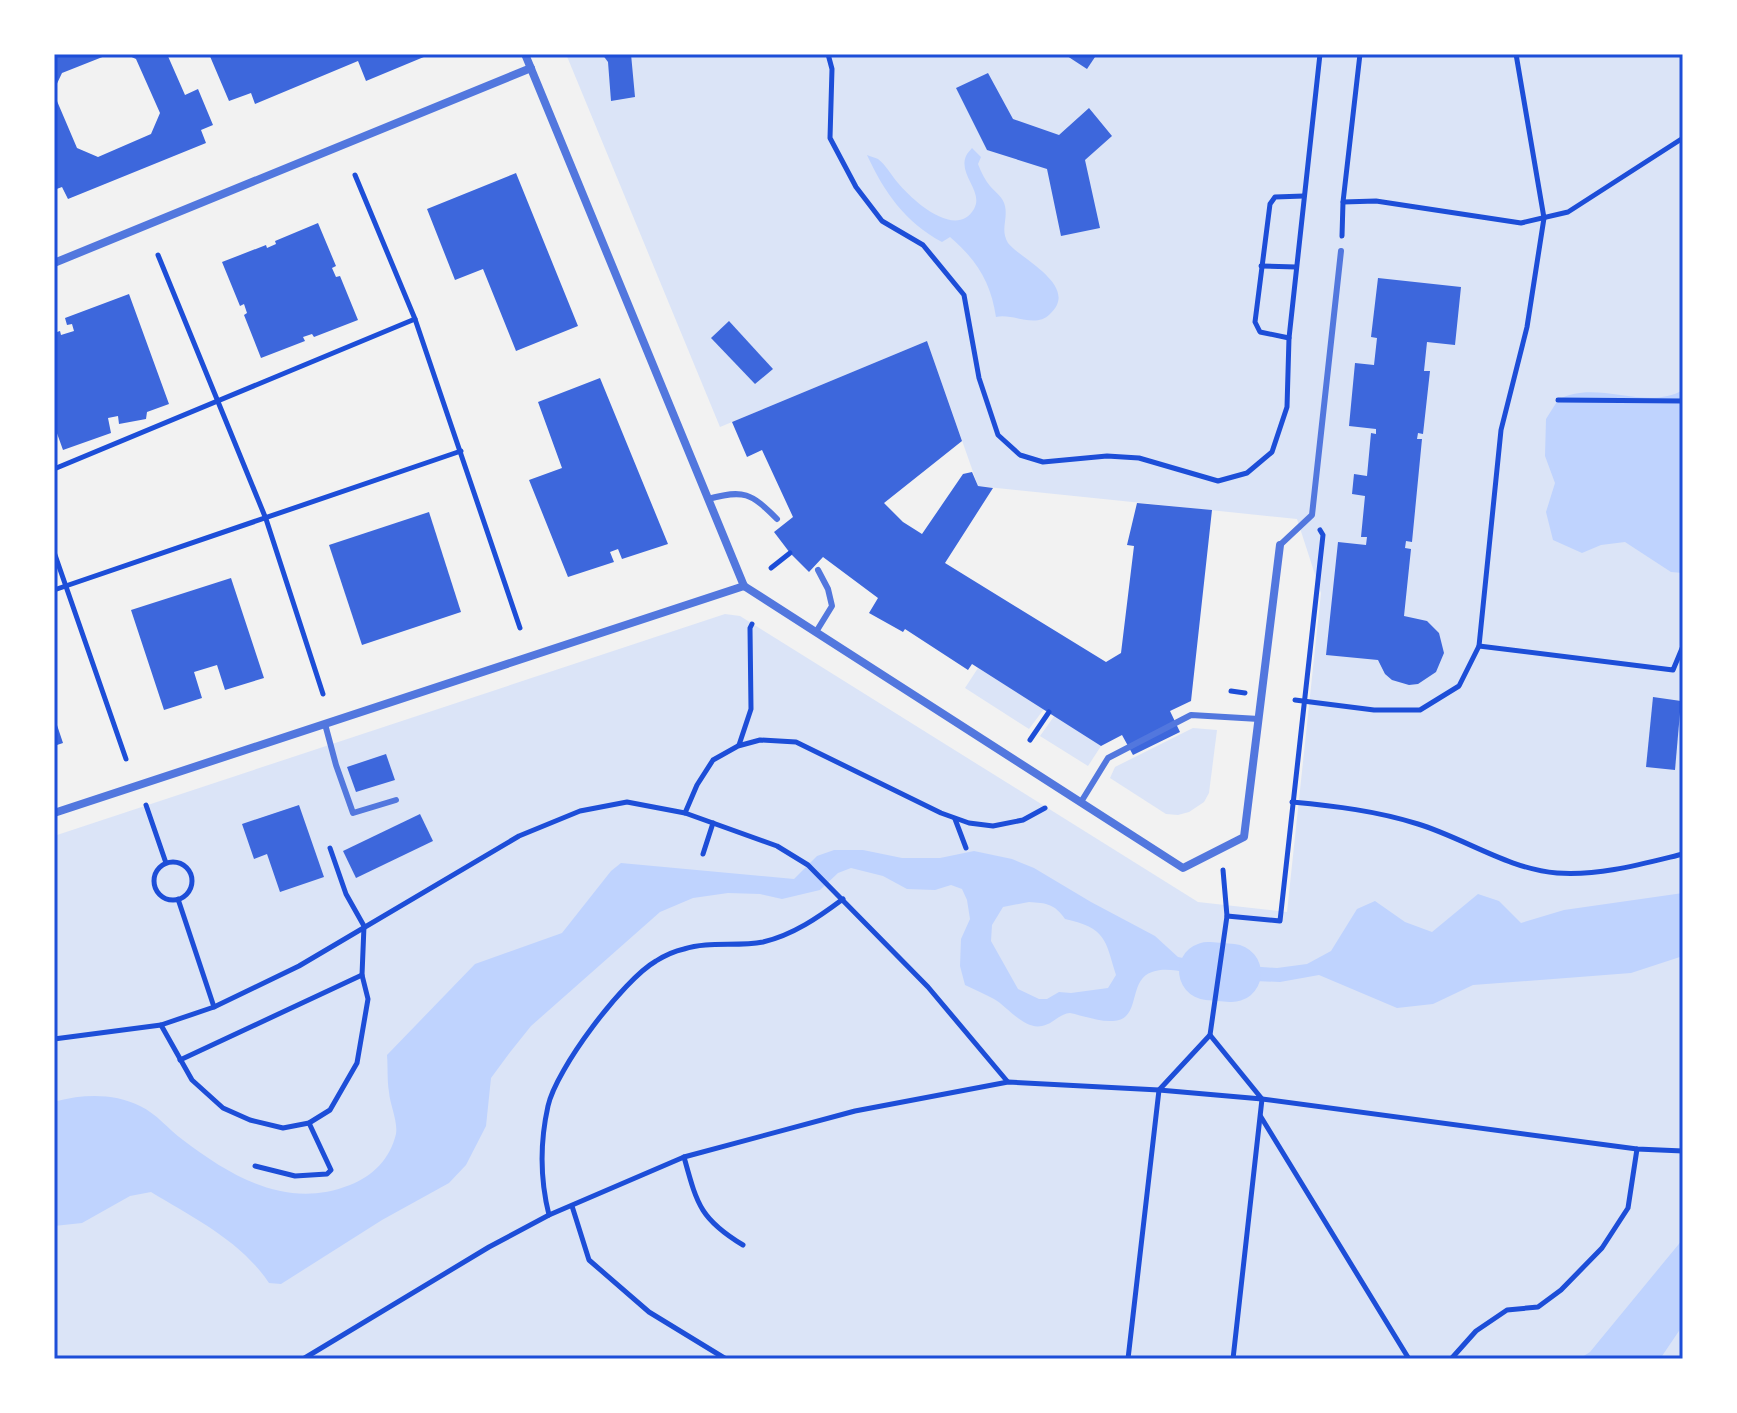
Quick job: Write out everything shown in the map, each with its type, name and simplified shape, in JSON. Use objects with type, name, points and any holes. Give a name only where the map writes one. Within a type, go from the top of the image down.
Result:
[{"type":"street","points":[[525,54],[744,586],[1183,868],[1244,837],[1280,545]]},
{"type":"street","points":[[54,263],[531,68]]},
{"type":"street","points":[[54,813],[744,586]]},
{"type":"lane","points":[[1280,545],[1312,515],[1341,251]]},
{"type":"lane","points":[[708,499],[730,493],[747,494],[759,500],[777,519]]},
{"type":"lane","points":[[816,632],[832,606],[828,589],[818,570]]},
{"type":"lane","points":[[1081,802],[1108,758],[1191,715],[1259,719]]},
{"type":"lane","points":[[325,724],[353,813],[396,800]]},
{"type":"path","points":[[828,54],[832,69],[830,138],[856,187],[882,221],[923,245],[964,295],[979,378],[998,435],[1020,455],[1043,462],[1107,456],[1139,458],[1218,481],[1247,473],[1272,452],[1287,407],[1289,338],[1320,54]]},
{"type":"path","points":[[1341,251],[1343,202],[1360,54]]},
{"type":"path","points":[[1295,700],[1374,710],[1420,710],[1459,686],[1479,646],[1501,430],[1527,327],[1544,218],[1516,54]]},
{"type":"path","points":[[1343,202],[1376,201],[1521,223],[1568,212],[1683,138]]},
{"type":"path","points":[[355,175],[415,319],[520,628]]},
{"type":"path","points":[[1289,338],[1260,332],[1255,322],[1270,204],[1275,197],[1304,196]]},
{"type":"path","points":[[158,255],[266,519],[323,694]]},
{"type":"path","points":[[1261,266],[1296,267]]},
{"type":"path","points":[[54,469],[415,319]]},
{"type":"path","points":[[1558,400],[1683,401]]},
{"type":"path","points":[[54,590],[461,451]]},
{"type":"path","points":[[1227,916],[1280,921],[1323,535],[1312,515]]},
{"type":"path","points":[[54,552],[126,759]]},
{"type":"path","points":[[771,568],[790,553]]},
{"type":"path","points":[[738,746],[751,709],[752,624]]},
{"type":"path","points":[[1479,646],[1673,670],[1683,646]]},
{"type":"path","points":[[1030,740],[1049,712]]},
{"type":"path","points":[[685,813],[697,785],[713,760],[738,746],[760,740],[796,742],[969,823],[993,826],[1023,820],[1045,808]]},
{"type":"path","points":[[54,1039],[161,1025],[214,1007],[299,966],[519,836],[580,811],[627,802],[685,813],[777,846],[808,865],[928,987],[1008,1082]]},
{"type":"path","points":[[1292,802],[1349,808],[1419,824],[1521,865],[1556,873],[1616,871],[1683,854]]},
{"type":"path","points":[[146,805],[166,863]]},
{"type":"path","points":[[955,818],[966,848]]},
{"type":"path","points":[[703,854],[713,823]]},
{"type":"path","points":[[161,1025],[192,1080],[223,1108],[250,1120],[283,1128],[309,1123],[330,1110],[357,1063],[368,999],[362,975],[364,926],[346,894],[330,848]]},
{"type":"path","points":[[1128,1359],[1159,1090],[1210,1035],[1227,916],[1221,849]]},
{"type":"path","points":[[166,863],[181,864],[190,873],[191,886],[178,899],[164,897],[155,886],[156,872],[166,863]]},
{"type":"path","points":[[178,899],[214,1007]]},
{"type":"path","points":[[549,1215],[542,1187],[548,1103],[568,1059],[622,992],[654,962],[684,948],[762,942],[818,918],[843,899]]},
{"type":"path","points":[[180,1060],[362,975]]},
{"type":"path","points":[[1210,1035],[1262,1099],[1233,1359]]},
{"type":"path","points":[[303,1359],[419,1287],[549,1215],[684,1157],[855,1111],[1008,1082],[1262,1099],[1637,1149],[1683,1151]]},
{"type":"path","points":[[1261,1116],[1409,1359]]},
{"type":"path","points":[[255,1166],[295,1176],[327,1174],[331,1170],[309,1123]]},
{"type":"path","points":[[1451,1359],[1476,1331],[1507,1310],[1538,1307],[1561,1290],[1602,1248],[1628,1208],[1637,1149]]},
{"type":"path","points":[[684,1157],[697,1205],[718,1230],[743,1245]]},
{"type":"path","points":[[572,1206],[589,1260],[649,1312],[726,1359]]},
{"type":"shaded area","points":[[566,54],[1683,54],[1683,1359],[54,1359],[54,836],[725,614],[740,616],[1198,902],[1287,912],[1321,593],[1297,519],[978,486],[927,341],[720,427]]},
{"type":"shaded area","points":[[978,668],[1044,709],[1029,729],[965,688]]},
{"type":"shaded area","points":[[1055,715],[1101,746],[1088,766],[1040,736]]},
{"type":"shaded area","points":[[1193,728],[1217,730],[1209,793],[1204,802],[1189,812],[1166,814],[1110,778],[1115,767]]},
{"type":"water","points":[[972,148],[981,157],[978,164],[985,179],[1004,203],[1008,243],[1045,274],[1058,293],[1058,304],[1044,318],[996,317],[986,283],[968,254],[950,237],[942,242],[906,215],[888,194],[867,155],[881,161],[923,207],[946,219],[956,220],[966,217],[976,202],[964,163]]},
{"type":"water","points":[[1683,390],[1683,573],[1671,572],[1625,542],[1601,545],[1582,553],[1553,540],[1546,512],[1555,483],[1545,456],[1546,419],[1558,400],[1588,392],[1653,398]]},
{"type":"water","points":[[834,850],[863,850],[902,858],[940,858],[974,851],[1012,859],[1034,868],[1155,936],[1178,957],[1208,963],[1207,977],[1159,970],[1144,976],[1128,1014],[1122,1019],[1103,1021],[1070,1013],[1046,1025],[1035,1026],[1029,1025],[994,999],[965,985],[960,966],[961,939],[970,919],[962,889],[951,885],[935,890],[907,889],[883,876],[851,868],[838,873],[820,890],[782,899],[760,894],[728,893],[693,898],[660,912],[531,1026],[491,1078],[486,1126],[466,1165],[449,1183],[382,1220],[281,1284],[269,1283],[231,1243],[151,1192],[130,1196],[82,1223],[54,1226],[54,1102],[99,1096],[130,1102],[152,1113],[183,1140],[221,1166],[261,1186],[282,1192],[327,1192],[350,1185],[379,1166],[390,1151],[396,1134],[388,1087],[387,1055],[475,964],[562,933],[611,871],[621,863],[794,879],[817,856]],"holes":[[[1029,902],[1054,907],[1065,919],[1089,926],[1102,937],[1116,975],[1108,988],[1059,992],[1047,999],[1039,999],[1018,989],[991,941],[992,925],[1003,907]]]},
{"type":"water","points":[[1683,893],[1683,956],[1631,973],[1473,985],[1433,1004],[1397,1008],[1319,975],[1280,982],[1232,980],[1234,965],[1277,968],[1307,964],[1331,951],[1357,909],[1375,901],[1405,922],[1432,932],[1478,894],[1499,901],[1521,923],[1564,910]]},
{"type":"water","points":[[1683,1239],[1683,1325],[1660,1359],[1579,1359],[1590,1352]]},
{"type":"building","points":[[54,54],[110,54],[62,73],[54,90]]},
{"type":"building","points":[[125,54],[167,54],[185,95],[198,89],[213,125],[201,130],[206,143],[68,199],[62,187],[54,190],[54,94],[77,148],[98,157],[151,134],[160,113],[136,59]]},
{"type":"building","points":[[209,54],[431,54],[366,81],[358,61],[255,104],[251,93],[229,101]]},
{"type":"building","points":[[602,54],[631,54],[635,97],[611,101],[608,62]]},
{"type":"building","points":[[1064,54],[1097,54],[1087,69]]},
{"type":"building","points":[[988,73],[1013,119],[1059,135],[1089,108],[1112,136],[1085,160],[1100,228],[1061,236],[1047,169],[987,150],[956,88]]},
{"type":"building","points":[[516,173],[578,326],[516,351],[483,269],[455,280],[427,209]]},
{"type":"building","points":[[318,223],[336,266],[332,268],[336,277],[340,276],[358,320],[314,337],[312,334],[303,337],[305,341],[261,358],[244,315],[247,313],[244,304],[240,306],[222,262],[266,245],[267,248],[276,244],[275,241]]},
{"type":"building","points":[[1378,278],[1461,287],[1455,345],[1427,342],[1424,371],[1430,371],[1423,434],[1418,433],[1417,439],[1422,439],[1412,542],[1406,541],[1405,548],[1411,549],[1404,616],[1427,621],[1439,633],[1444,653],[1436,672],[1418,684],[1409,685],[1392,680],[1378,660],[1326,655],[1338,542],[1366,545],[1367,537],[1361,537],[1365,496],[1352,494],[1354,474],[1367,476],[1371,433],[1376,434],[1376,429],[1349,426],[1355,363],[1374,365],[1377,338],[1371,337]]},
{"type":"building","points":[[129,294],[169,404],[147,412],[146,419],[119,424],[118,416],[108,418],[111,433],[63,450],[54,425],[54,333],[60,331],[61,335],[74,331],[65,318]]},
{"type":"building","points":[[729,321],[773,369],[755,384],[711,338]]},
{"type":"building","points":[[927,341],[962,441],[884,503],[903,522],[922,534],[963,474],[972,472],[978,486],[993,488],[945,563],[1106,662],[1121,653],[1134,546],[1127,545],[1137,503],[1212,510],[1191,701],[1170,711],[1180,732],[1133,755],[1122,735],[1101,746],[972,664],[968,670],[905,629],[903,632],[869,613],[878,598],[823,557],[809,572],[774,532],[793,517],[762,450],[747,457],[732,422]]},
{"type":"building","points":[[600,378],[668,544],[622,559],[618,549],[610,552],[614,562],[568,577],[529,480],[562,468],[538,402]]},
{"type":"building","points":[[429,512],[461,612],[362,645],[329,545]]},
{"type":"building","points":[[231,578],[264,678],[225,690],[217,665],[194,672],[202,698],[164,710],[131,610]]},
{"type":"building","points":[[1653,697],[1681,701],[1675,770],[1646,767]]},
{"type":"building","points":[[54,716],[63,743],[54,746]]},
{"type":"building","points":[[386,754],[395,780],[356,792],[347,767]]},
{"type":"building","points":[[299,805],[324,877],[280,892],[267,854],[254,859],[242,824]]},
{"type":"building","points":[[420,814],[433,841],[356,878],[343,851]]},
{"type":"waterway","points":[[1208,971],[1232,973]]}]
